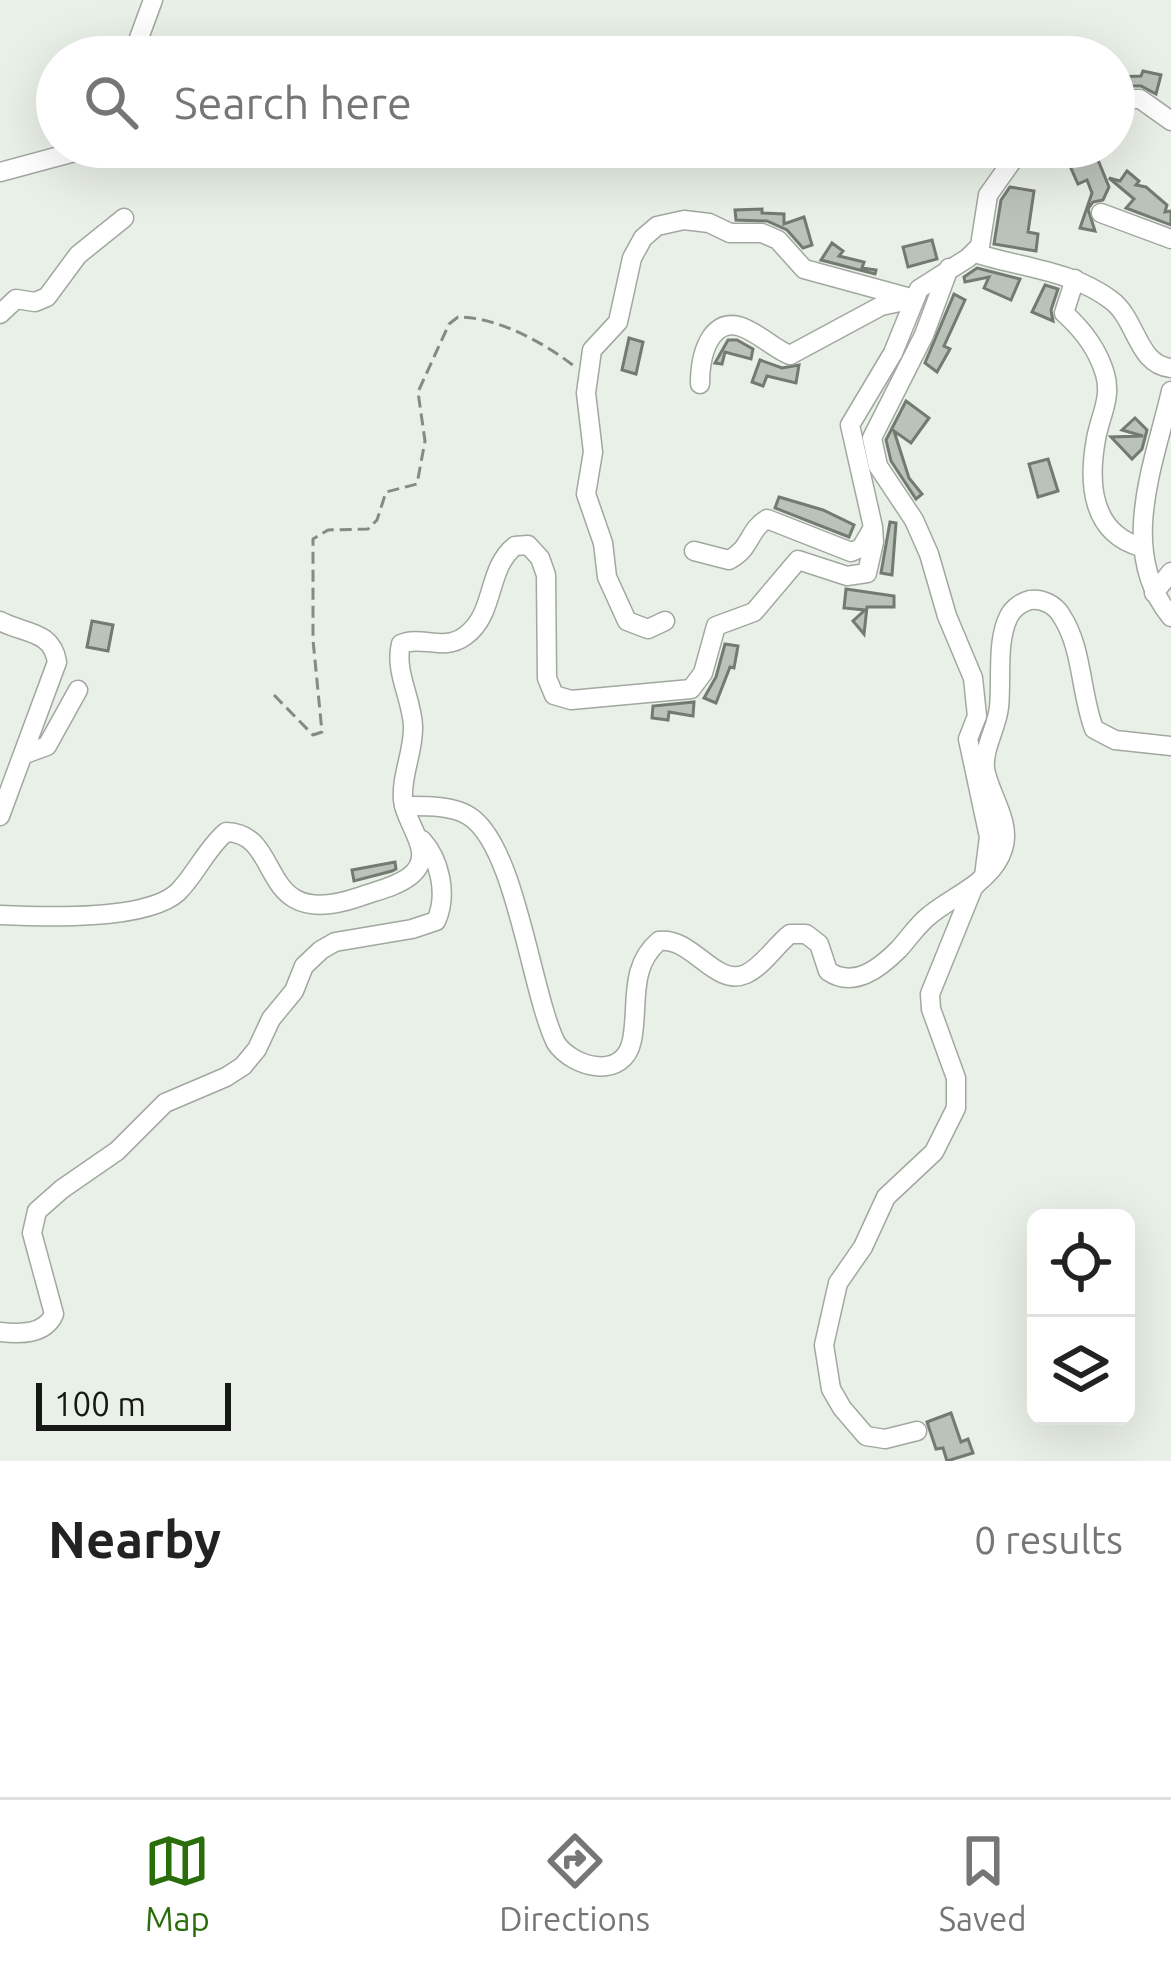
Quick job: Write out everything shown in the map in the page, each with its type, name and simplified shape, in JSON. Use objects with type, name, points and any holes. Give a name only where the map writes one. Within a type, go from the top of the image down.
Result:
[{"type":"street","points":[[140,36],[153,0]]},
{"type":"street","points":[[1135,99],[1171,122]]},
{"type":"street","points":[[0,172],[36,162]]},
{"type":"street","points":[[0,1332],[36,1331],[52,1322],[54,1314],[32,1232],[34,1218],[44,1205],[117,1151],[165,1103],[243,1066],[271,1018],[294,991],[304,966],[321,950],[335,942],[412,929],[436,920],[441,908],[440,876],[432,852],[412,829],[404,806],[413,719],[400,669],[401,644],[414,640],[450,644],[471,632],[486,607],[497,568],[515,546],[528,545],[543,566],[547,678],[554,695],[571,700],[691,689],[703,673],[716,626],[754,612],[798,560],[848,576],[867,573],[873,527],[850,424],[893,352],[919,289],[980,246],[988,195],[1007,168]]},
{"type":"street","points":[[1101,213],[1171,239]]},
{"type":"street","points":[[0,314],[16,299],[35,302],[47,297],[78,255],[124,218]]},
{"type":"street","points":[[665,621],[648,629],[627,621],[607,577],[586,494],[593,452],[586,412],[592,350],[618,322],[636,248],[650,231],[670,223],[698,221],[730,233],[770,235],[804,269],[914,299]]},
{"type":"street","points":[[975,253],[1075,280],[1111,300],[1131,321],[1145,355],[1154,364],[1171,368]]},
{"type":"street","points":[[404,806],[459,812],[483,830],[517,906],[551,1033],[562,1053],[593,1068],[616,1062],[629,1047],[637,983],[648,952],[659,940],[676,940],[717,970],[739,976],[751,971],[790,934],[806,934],[819,944],[829,971],[847,979],[884,964],[928,916],[984,876],[989,837],[968,739],[977,716],[973,678],[947,616],[929,554],[914,520],[878,466],[872,439],[923,335],[949,268]]},
{"type":"street","points":[[1075,280],[1064,314],[1080,326],[1105,374],[1106,410],[1095,449],[1094,501],[1111,532],[1141,547]]},
{"type":"street","points":[[700,384],[706,348],[715,332],[726,325],[744,327],[790,355],[880,306],[914,299]]},
{"type":"street","points":[[1171,391],[1143,512],[1141,547],[1154,593],[1171,617]]},
{"type":"street","points":[[694,551],[728,560],[748,547],[758,525],[767,519],[851,553],[861,548],[873,527]]},
{"type":"street","points":[[1154,593],[1171,572]]},
{"type":"street","points":[[917,1431],[885,1439],[866,1436],[831,1389],[824,1345],[838,1283],[863,1247],[886,1197],[927,1161],[953,1118],[958,1087],[930,994],[973,888],[1004,844],[985,764],[999,712],[1006,624],[1016,607],[1037,599],[1053,605],[1061,615],[1075,650],[1094,729],[1115,740],[1171,746]]},
{"type":"street","points":[[0,621],[43,637],[56,652],[51,682],[0,816]]},
{"type":"street","points":[[25,754],[46,746],[78,690]]},
{"type":"street","points":[[0,915],[74,918],[157,904],[178,892],[226,832],[244,836],[288,894],[312,908],[324,907],[408,878],[420,861],[418,836]]},
{"type":"path","points":[[274,695],[314,735],[322,731],[311,546],[321,532],[374,526],[386,492],[417,484],[424,441],[420,382],[453,319],[470,317],[513,331],[549,348],[589,378]]},
{"type":"building","points":[[1143,71],[1161,75],[1156,94],[1135,86],[1135,76]]},
{"type":"building","points":[[1071,168],[1101,168],[1109,187],[1103,200],[1088,209],[1095,231],[1080,228],[1092,193],[1087,180],[1078,184]]},
{"type":"building","points":[[1127,171],[1139,181],[1136,185],[1146,187],[1167,205],[1171,225],[1126,208],[1134,199],[1109,178],[1120,181]]},
{"type":"building","points":[[1010,187],[1034,191],[1028,232],[1038,234],[1036,251],[994,244],[1001,200]]},
{"type":"building","points":[[762,209],[762,213],[784,214],[784,224],[804,217],[812,245],[803,248],[787,230],[767,221],[736,220],[735,210]]},
{"type":"building","points":[[932,240],[937,259],[908,267],[903,247]]},
{"type":"building","points":[[832,243],[843,251],[839,256],[864,262],[862,268],[876,270],[875,274],[821,260]]},
{"type":"building","points":[[977,268],[1020,279],[1011,300],[984,288],[989,277],[965,282],[964,277]]},
{"type":"building","points":[[1045,285],[1058,289],[1051,310],[1053,321],[1032,312]]},
{"type":"building","points":[[954,294],[965,300],[944,346],[950,349],[937,372],[925,363]]},
{"type":"building","points":[[629,338],[643,342],[636,374],[622,370]]},
{"type":"building","points":[[728,340],[753,349],[751,359],[725,352],[722,364],[715,363]]},
{"type":"building","points":[[760,360],[782,368],[799,365],[796,383],[767,376],[763,386],[752,382]]},
{"type":"building","points":[[906,401],[929,418],[911,443],[894,431],[909,478],[922,494],[916,499],[891,461],[886,440]]},
{"type":"building","points":[[1135,418],[1147,430],[1142,449],[1132,459],[1111,437],[1143,436],[1122,430]]},
{"type":"building","points":[[1048,459],[1058,491],[1038,497],[1029,464]]},
{"type":"building","points":[[779,497],[854,525],[849,537],[775,508]]},
{"type":"building","points":[[890,522],[896,523],[892,575],[881,573]]},
{"type":"building","points":[[846,589],[894,596],[894,607],[867,607],[864,634],[853,621],[865,610],[844,608]]},
{"type":"building","points":[[92,621],[113,625],[108,651],[87,647]]},
{"type":"building","points":[[725,644],[738,646],[734,668],[730,667],[716,703],[704,698]]},
{"type":"building","points":[[694,702],[693,716],[669,712],[668,720],[652,718],[653,706]]},
{"type":"building","points":[[395,862],[392,871],[354,881],[352,870]]},
{"type":"building","points":[[951,1413],[961,1442],[968,1439],[973,1453],[947,1461],[943,1448],[936,1449],[927,1422]]}]
